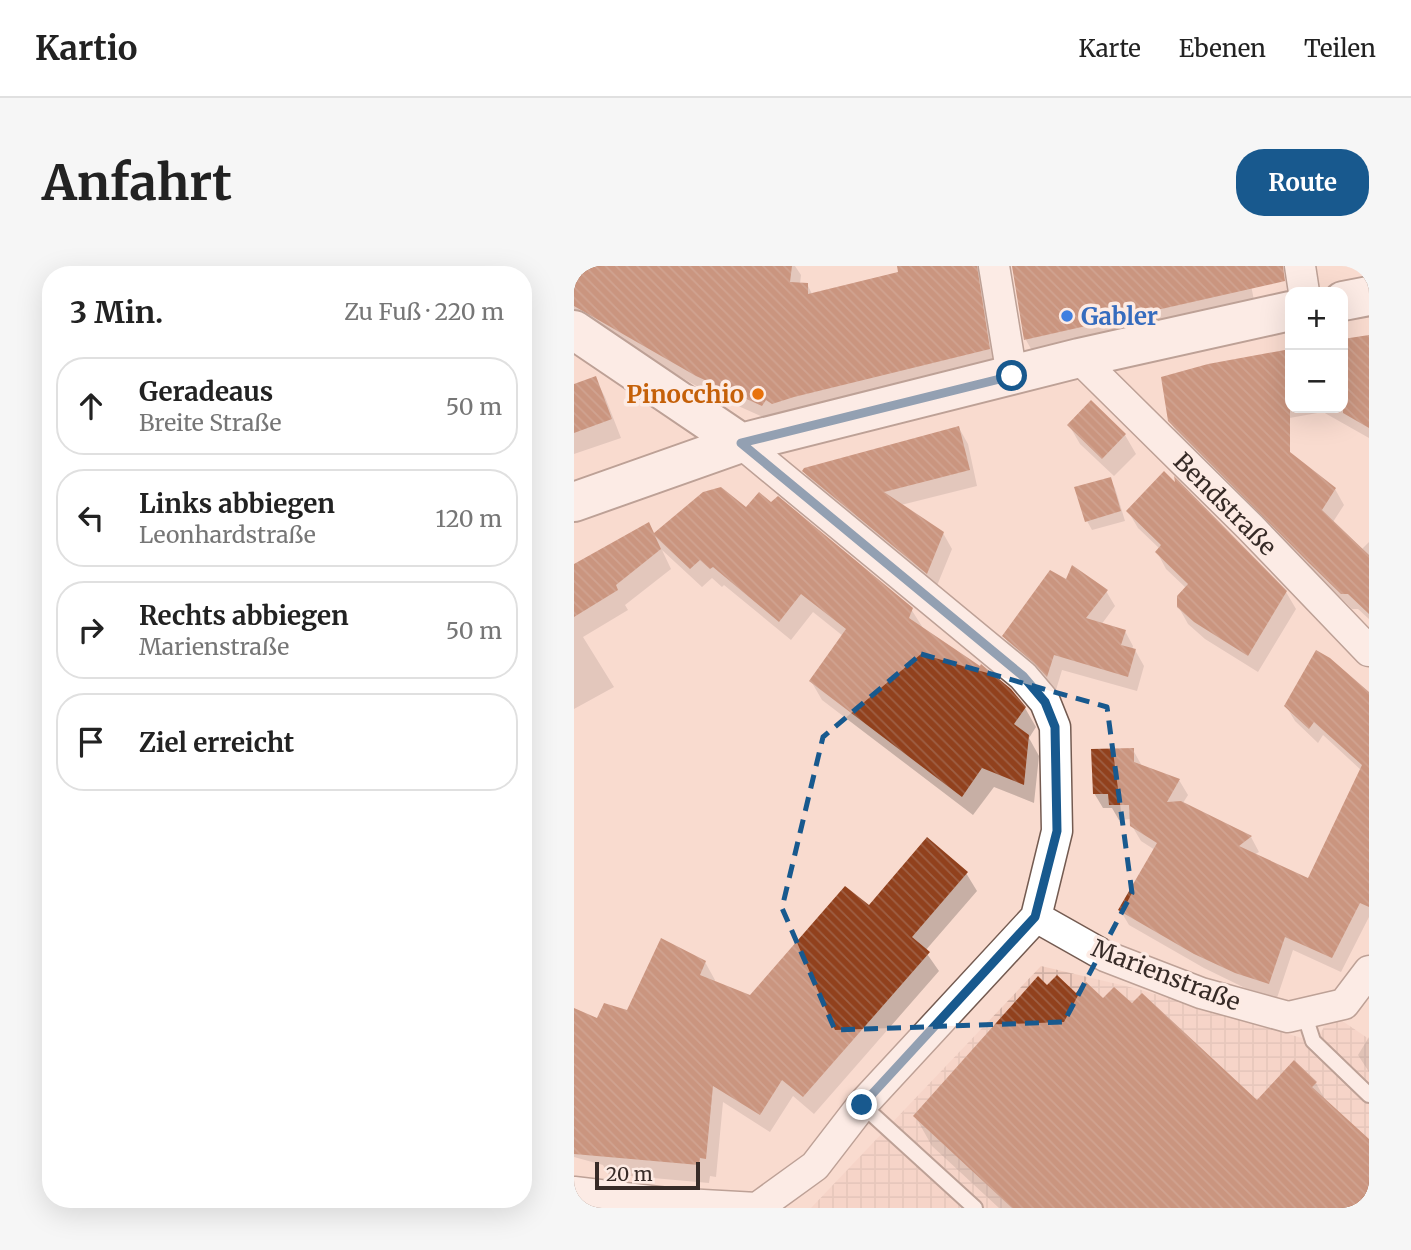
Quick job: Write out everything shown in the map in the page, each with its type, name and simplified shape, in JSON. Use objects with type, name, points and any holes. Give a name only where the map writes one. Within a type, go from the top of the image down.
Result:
[{"type":"main road","points":[[1348,300],[1369,296]]},
{"type":"main road","points":[[574,502],[741,443],[1079,358],[1285,312]]},
{"type":"main road","points":[[574,330],[741,443]]},
{"type":"street","points":[[994,266],[1012,376]]},
{"type":"street","points":[[1300,266],[1303,287]]},
{"type":"street","name":"Bendstraße","points":[[1079,358],[1250,527],[1369,651]]},
{"type":"street","points":[[574,1192],[667,1203],[757,1208],[815,1166],[862,1105],[1035,917],[1057,831],[1055,727],[1045,702],[1023,676],[741,443]]},
{"type":"street","name":"Marienstraße","points":[[1035,917],[1105,956],[1201,993],[1288,1017],[1344,1004],[1369,971]]},
{"type":"lane","points":[[1304,1013],[1313,1041],[1369,1095]]},
{"type":"lane","points":[[862,1105],[975,1208]]},
{"type":"highlighted area","points":[[921,654],[1107,707],[1132,893],[1064,1022],[835,1030],[782,908],[823,737]]},
{"type":"shaded area","points":[[1041,966],[1138,989],[1315,1042],[1332,1014],[1369,1039],[1369,1208],[811,1208]]},
{"type":"building","points":[[574,266],[792,266],[790,282],[808,283],[808,294],[898,272],[897,266],[977,266],[990,349],[772,404],[766,400],[762,406],[696,376],[574,306]]},
{"type":"building","points":[[1012,266],[1283,266],[1285,281],[1024,340]]},
{"type":"building","points":[[1369,335],[1369,428],[1343,413],[1348,413],[1348,338]]},
{"type":"building","points":[[1285,350],[1285,413],[1290,413],[1290,452],[1336,488],[1322,510],[1369,555],[1369,614],[1348,594],[1341,594],[1168,421],[1161,377],[1208,364]]},
{"type":"building","points":[[596,376],[612,419],[574,433],[574,384]]},
{"type":"building","points":[[1091,400],[1126,434],[1102,459],[1067,425]]},
{"type":"building","points":[[959,426],[970,470],[884,492],[944,532],[927,574],[802,471],[804,468]]},
{"type":"building","points":[[1164,471],[1175,482],[1174,476],[1287,591],[1248,656],[1194,622],[1177,607],[1177,596],[1188,584],[1155,552],[1161,545],[1126,511]]},
{"type":"building","points":[[1111,477],[1121,511],[1085,522],[1074,487]]},
{"type":"building","points":[[721,487],[746,507],[759,492],[771,502],[778,496],[913,608],[909,618],[980,666],[981,664],[1011,689],[1026,707],[1014,724],[1029,735],[1024,785],[982,768],[962,797],[809,681],[846,629],[801,594],[779,622],[713,567],[710,569],[700,560],[690,569],[655,536],[661,549],[616,585],[618,590],[574,617],[574,564],[649,522],[654,533],[703,492]]},
{"type":"building","points":[[1072,565],[1108,590],[1086,618],[1126,630],[1121,645],[1136,649],[1128,677],[1054,655],[1047,677],[1002,636],[1050,570],[1066,579]]},
{"type":"building","points":[[1316,650],[1330,658],[1369,692],[1369,907],[1360,903],[1332,958],[1285,937],[1269,984],[1235,973],[1194,954],[1118,910],[1157,843],[1130,826],[1129,805],[1109,805],[1108,794],[1093,794],[1091,749],[1134,748],[1134,762],[1180,779],[1167,802],[1181,801],[1252,836],[1239,846],[1308,878],[1362,765],[1314,722],[1309,729],[1284,706]]},
{"type":"building","points":[[927,837],[968,872],[912,937],[930,952],[803,1097],[782,1080],[760,1115],[713,1086],[706,1159],[700,1158],[699,1165],[574,1154],[574,1008],[597,1018],[604,1003],[627,1010],[661,938],[706,961],[700,975],[750,995],[845,886],[869,905]]},
{"type":"building","points":[[1057,975],[1076,993],[1086,982],[1103,998],[1114,987],[1132,1003],[1142,993],[1257,1100],[1294,1060],[1317,1082],[1312,1087],[1369,1139],[1369,1208],[1012,1208],[913,1116],[1038,976],[1047,985]]},
{"type":"place","name":"Gabler","points":[[1067,316]]},
{"type":"place","name":"Pinocchio","points":[[758,394]]},
{"type":"route","points":[[862,1105],[1035,917],[1057,831],[1055,727],[1045,702],[1023,676],[741,443],[1012,376]]}]
